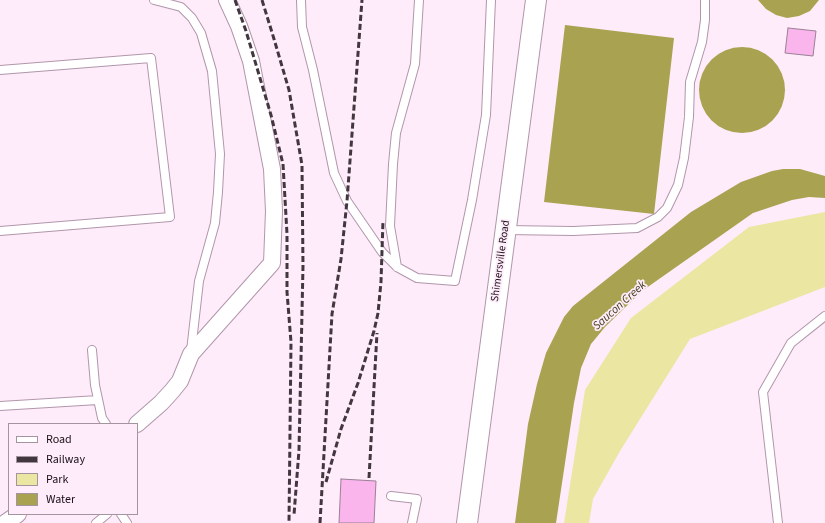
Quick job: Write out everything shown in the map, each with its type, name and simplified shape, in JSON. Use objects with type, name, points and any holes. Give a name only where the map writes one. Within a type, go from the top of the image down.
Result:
[{"type":"street","points":[[138,423],[172,391],[180,381],[191,354],[272,263],[274,211],[272,168],[251,61],[239,26],[227,0]]},
{"type":"street","name":"Shimersville Road","points":[[467,523],[536,0]]},
{"type":"street","points":[[5,523],[17,515]]},
{"type":"lane","points":[[154,0],[181,7],[192,18],[201,33],[212,71],[220,154],[218,192],[215,223],[199,280],[191,354]]},
{"type":"lane","points":[[301,0],[302,27],[334,173],[347,201],[382,252],[397,267],[418,278],[455,281],[472,200],[486,114],[491,0]]},
{"type":"lane","points":[[397,267],[390,226],[393,164],[396,133],[415,64],[419,0]]},
{"type":"lane","points":[[506,230],[573,231],[638,228],[658,217],[667,208],[678,185],[684,158],[689,117],[690,82],[702,42],[705,20],[705,0]]},
{"type":"lane","points":[[0,70],[151,58],[170,217],[0,231]]},
{"type":"lane","points":[[778,523],[763,392],[792,343],[825,316]]},
{"type":"lane","points":[[92,350],[98,400],[102,418],[105,423]]},
{"type":"lane","points":[[0,406],[98,400]]},
{"type":"lane","points":[[391,496],[417,499],[412,523]]},
{"type":"lane","points":[[96,523],[106,515]]},
{"type":"green space","points":[[825,212],[825,287],[690,339],[620,451],[593,499],[589,523],[564,523],[585,390],[631,318],[749,227]]},
{"type":"water","points":[[758,0],[819,0],[810,11],[799,16],[787,18],[776,15],[766,9]]},
{"type":"water","points":[[565,25],[674,38],[654,214],[544,202]]},
{"type":"water","points":[[742,47],[758,50],[766,54],[778,66],[782,74],[785,90],[782,106],[778,114],[766,126],[758,130],[742,133],[726,130],[718,126],[706,114],[702,106],[699,90],[702,74],[706,66],[718,54],[726,50]]},
{"type":"water","name":"Saucon Creek","points":[[783,169],[800,169],[825,176],[825,198],[809,197],[792,200],[753,213],[642,291],[605,327],[591,344],[581,368],[574,403],[556,523],[515,523],[528,424],[537,384],[546,353],[564,317],[573,306],[691,212],[741,182],[772,171]]},
{"type":"building","points":[[788,28],[816,31],[813,56],[785,53]]},
{"type":"building","points":[[341,479],[376,481],[374,523],[339,523]]},
{"type":"railway","points":[[235,0],[246,31],[271,115],[283,164],[287,234],[287,292],[291,342],[289,523]]},
{"type":"railway","points":[[262,0],[289,90],[302,165],[303,266],[299,450],[294,515]]},
{"type":"railway","points":[[320,523],[332,314],[341,259],[347,201],[362,0]]},
{"type":"railway","points":[[326,482],[341,429],[358,383],[378,313],[381,282],[383,221]]},
{"type":"railway","points":[[369,478],[377,333]]}]
